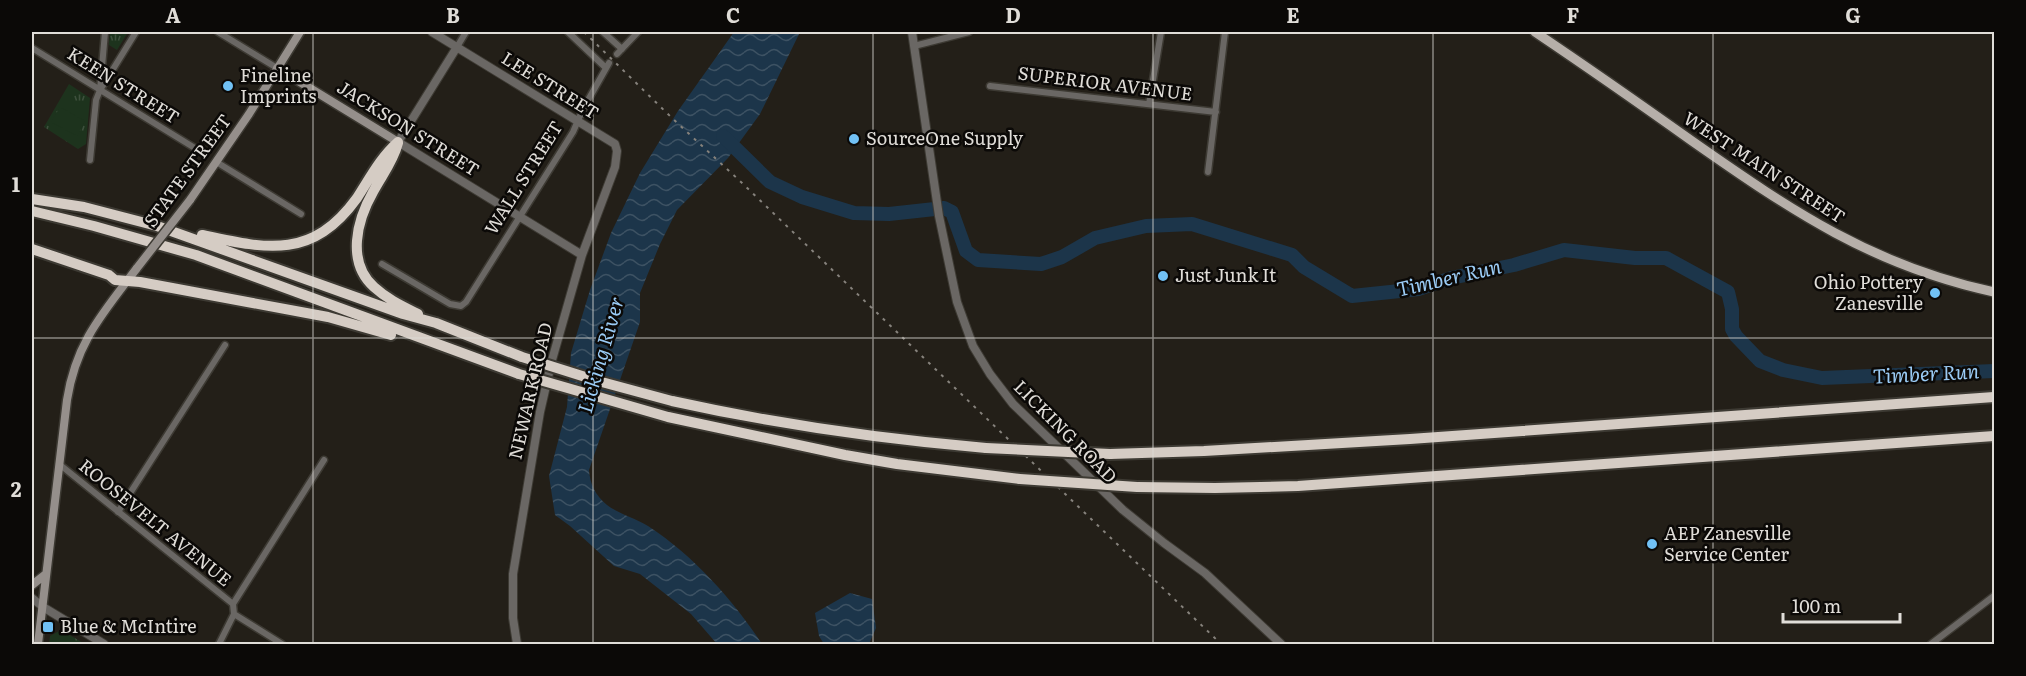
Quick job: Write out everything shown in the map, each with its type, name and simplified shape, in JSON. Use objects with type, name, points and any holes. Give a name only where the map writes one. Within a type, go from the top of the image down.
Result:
[{"type":"highway","points":[[32,199],[84,207],[156,226],[248,245],[268,247],[291,245],[322,233],[346,212],[385,153],[398,142]]},
{"type":"highway","points":[[398,142],[394,158],[363,212],[357,243],[358,258],[364,272],[372,285],[391,300],[436,323],[522,357],[598,381],[672,401],[849,434],[987,448],[1110,454],[1410,440],[1995,398]]},
{"type":"highway","points":[[32,211],[196,255],[519,374],[668,417],[766,439],[897,464],[1020,480],[1137,487],[1298,486],[1995,436]]},
{"type":"highway","points":[[156,226],[403,314],[436,323]]},
{"type":"highway","points":[[32,249],[109,275],[115,280],[261,303],[328,317],[404,339],[435,344]]},
{"type":"main road","name":"STATE STREET","points":[[38,645],[71,381],[83,345],[94,323],[218,163],[300,32]]},
{"type":"main road","name":"WEST MAIN STREET","points":[[1535,32],[1803,216],[1861,248],[1897,264],[1939,278],[1995,292]]},
{"type":"main road","name":"JACKSON STREET","points":[[277,68],[398,142]]},
{"type":"main road","points":[[32,585],[46,574]]},
{"type":"street","points":[[100,90],[105,32]]},
{"type":"street","points":[[90,160],[96,100],[136,32]]},
{"type":"street","name":"JACKSON STREET","points":[[218,32],[277,68]]},
{"type":"street","name":"LEE STREET","points":[[432,32],[615,144],[617,151]]},
{"type":"street","points":[[398,142],[466,32]]},
{"type":"street","name":"WALL STREET","points":[[382,264],[450,304],[461,306],[466,302],[573,132],[577,120],[608,65],[568,32]]},
{"type":"street","points":[[603,32],[620,51],[638,32]]},
{"type":"street","name":"LICKING ROAD","points":[[912,32],[939,216],[957,302],[973,346],[1008,398],[1039,430],[1123,510],[1205,573],[1281,645]]},
{"type":"street","points":[[914,46],[969,32]]},
{"type":"street","points":[[1149,104],[1161,32]]},
{"type":"street","points":[[1208,172],[1225,32]]},
{"type":"street","name":"KEEN STREET","points":[[32,48],[198,150]]},
{"type":"street","name":"SUPERIOR AVENUE","points":[[990,86],[1216,112]]},
{"type":"street","name":"JACKSON STREET","points":[[398,142],[582,255]]},
{"type":"street","name":"NEWARK ROAD","points":[[517,645],[512,585],[521,516],[540,412],[552,360],[582,255],[615,167],[617,151]]},
{"type":"street","points":[[218,163],[301,214]]},
{"type":"street","points":[[118,512],[225,345]]},
{"type":"street","points":[[219,645],[234,614],[233,604],[324,460]]},
{"type":"street","name":"ROOSEVELT AVENUE","points":[[59,464],[233,604]]},
{"type":"street","points":[[1931,645],[1995,596]]},
{"type":"street","points":[[32,598],[104,645]]},
{"type":"street","name":"ROOSEVELT AVENUE","points":[[234,614],[282,645]]},
{"type":"green space","points":[[110,32],[128,32],[117,50],[109,45]]},
{"type":"green space","points":[[69,84],[90,98],[86,144],[78,149],[44,127]]},
{"type":"green space","points":[[60,107],[85,121],[77,136],[51,122]]},
{"type":"green space","points":[[61,630],[85,644],[49,644],[50,636]]},
{"type":"water","name":"Licking River","points":[[734,32],[800,32],[760,114],[728,158],[677,210],[660,244],[640,293],[640,322],[589,470],[594,489],[599,497],[617,511],[648,526],[681,551],[725,595],[762,644],[717,644],[691,614],[640,574],[614,566],[555,515],[549,476],[567,407],[571,353],[590,290],[611,233],[640,173],[678,111]]},
{"type":"water","points":[[850,593],[872,599],[876,628],[869,644],[824,644],[819,636],[815,613]]},
{"type":"waterway","name":"Timber Run","points":[[723,136],[770,182],[802,197],[854,213],[889,214],[944,208],[952,212],[966,251],[978,260],[1041,264],[1062,257],[1095,238],[1146,226],[1192,224],[1292,255],[1304,267],[1352,296],[1419,289],[1451,278],[1514,265],[1564,250],[1635,258],[1666,258],[1728,292],[1732,309],[1732,329],[1736,336],[1760,361],[1783,370],[1822,378],[1994,371]]},
{"type":"railway","points":[[584,32],[1221,644]]},
{"type":"place","name":"Fineline Imprints","points":[[228,86]]},
{"type":"place","name":"SourceOne Supply","points":[[854,139]]},
{"type":"place","name":"Just Junk It","points":[[1163,276]]},
{"type":"place","name":"Ohio Pottery Zanesville","points":[[1935,293]]},
{"type":"place","name":"AEP Zanesville Service Center","points":[[1652,544]]},
{"type":"place","name":"Blue & McIntire","points":[[48,627]]}]
